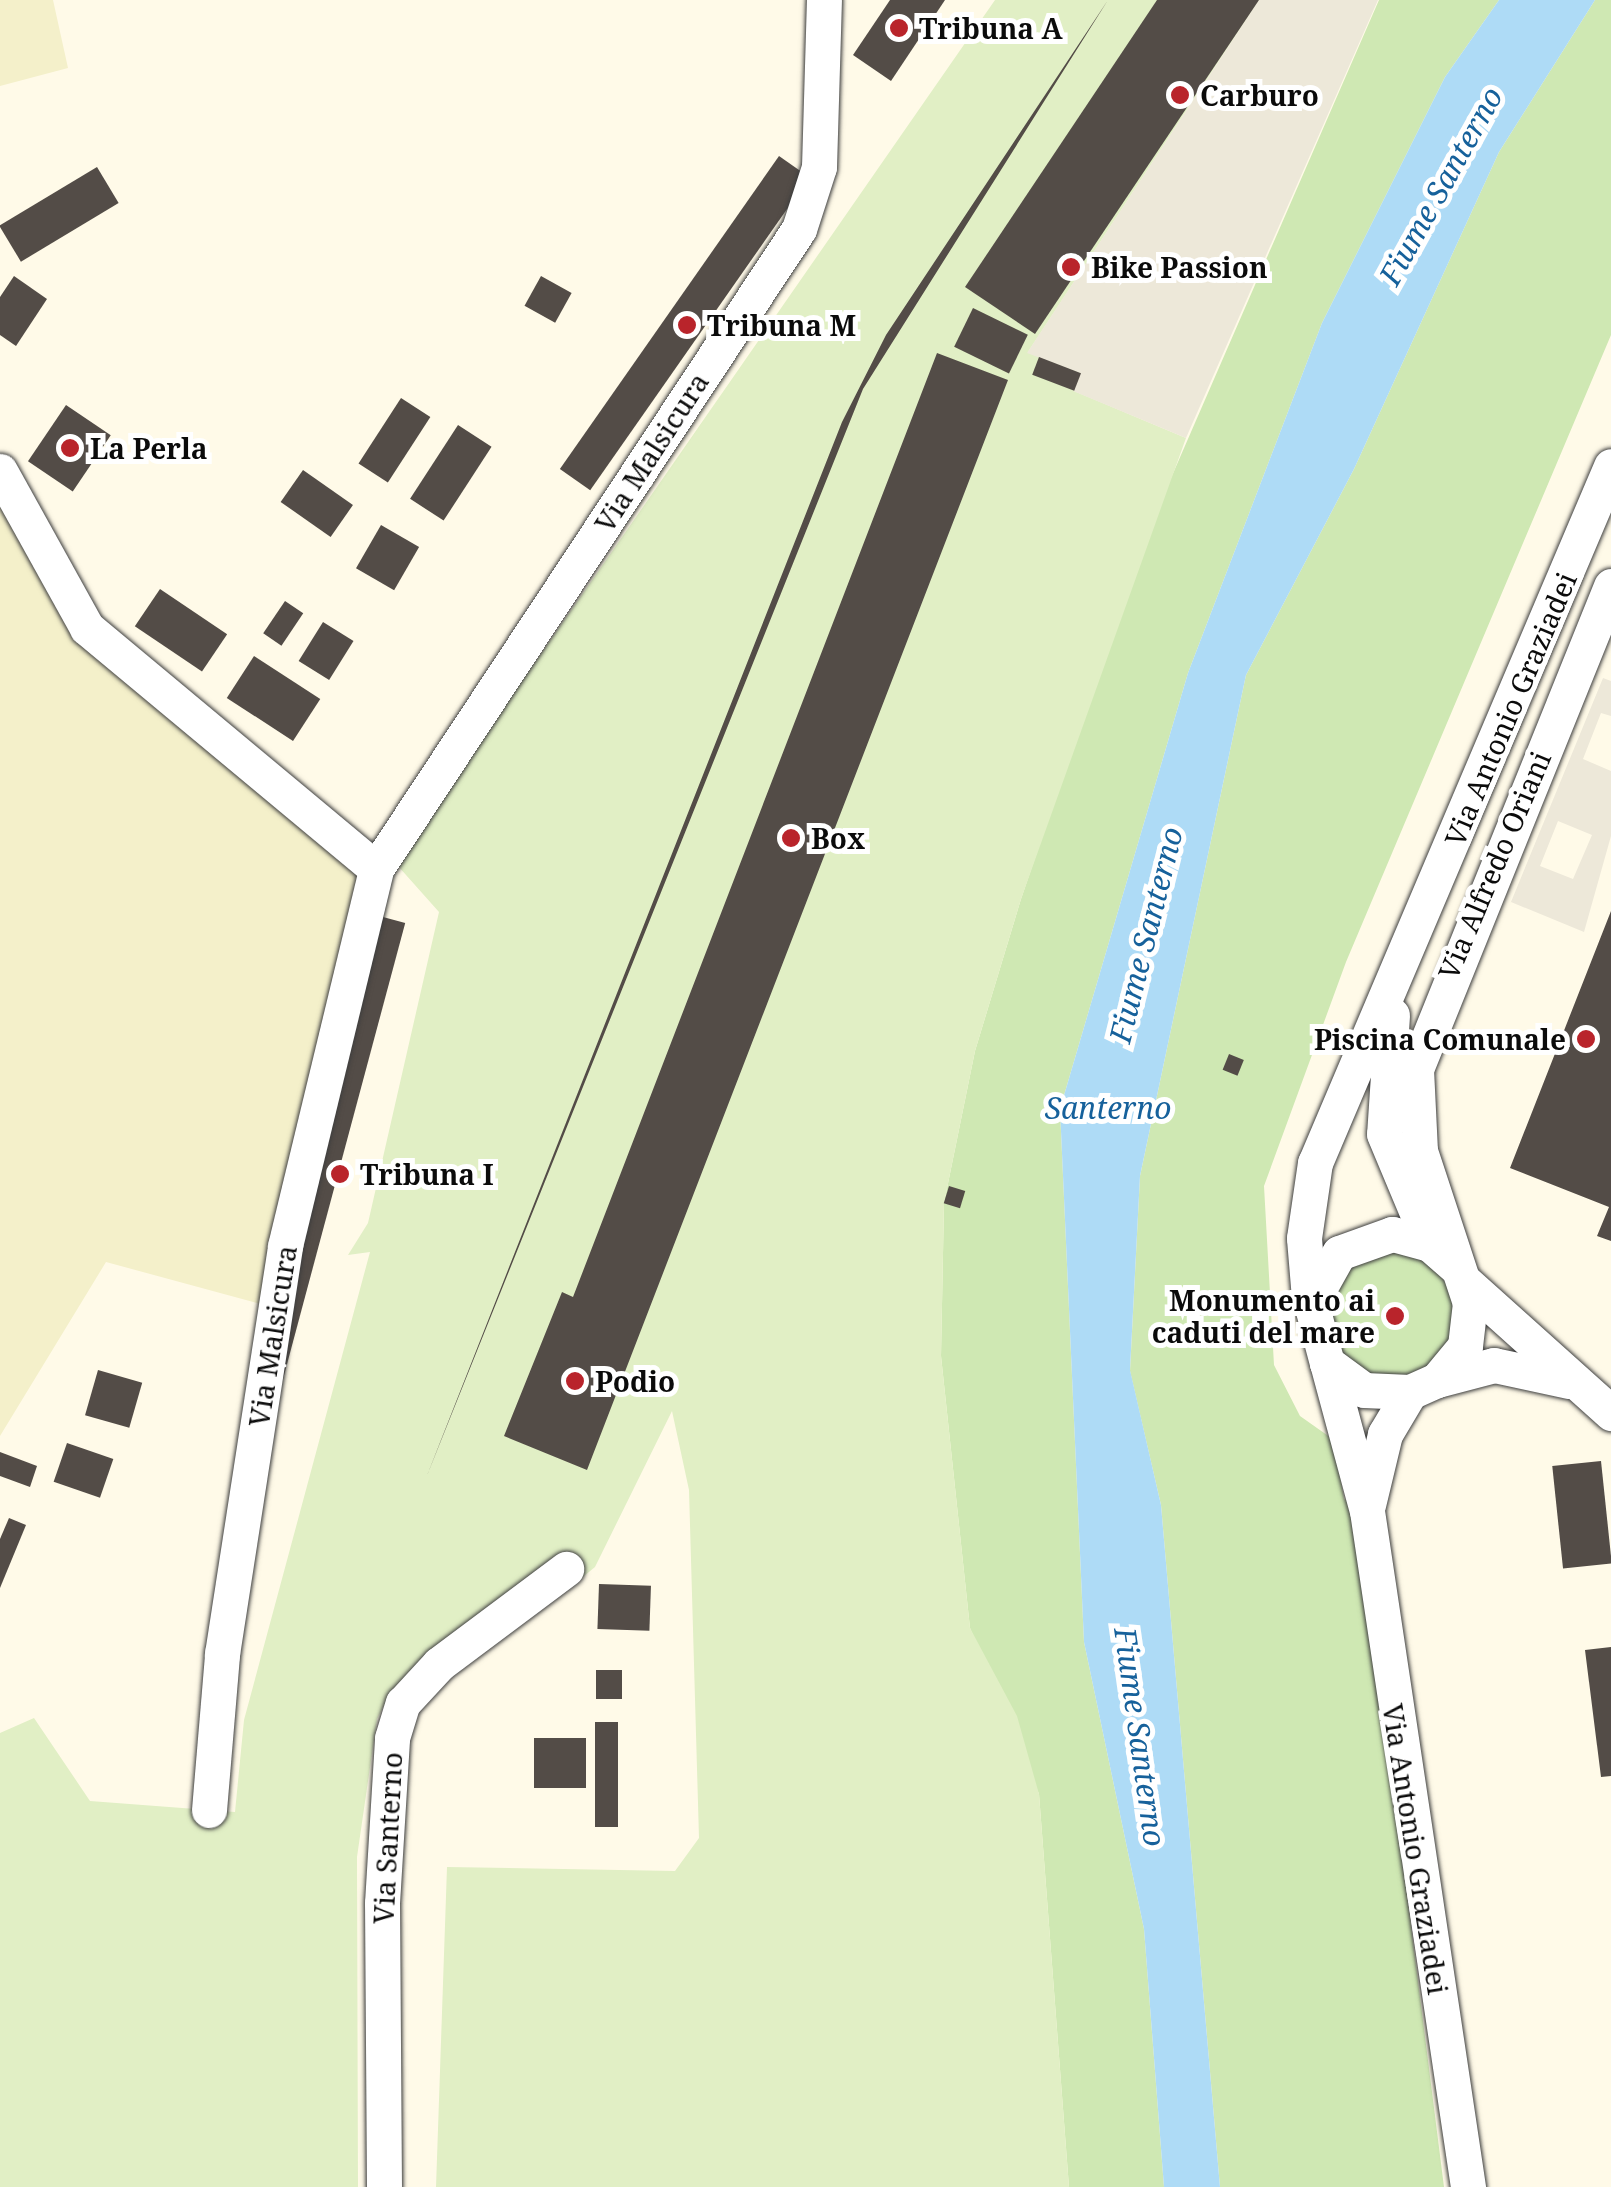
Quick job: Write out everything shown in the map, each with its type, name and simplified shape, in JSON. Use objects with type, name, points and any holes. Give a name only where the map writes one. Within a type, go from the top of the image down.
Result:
[{"type":"street","name":"Via Malsicura","points":[[210,1810],[222,1654],[285,1246],[376,869],[799,229],[820,167],[824,0]]},
{"type":"street","name":"Via Antonio Graziadei","points":[[1311,1323],[1304,1238],[1315,1164],[1409,951],[1611,466]]},
{"type":"street","points":[[0,470],[88,628],[376,869]]},
{"type":"street","name":"Via Alfredo Oriani","points":[[1450,1264],[1420,1151],[1416,1069],[1611,586]]},
{"type":"street","name":"Via Antonio Graziadei","points":[[1409,951],[1390,1020],[1384,1134],[1450,1264]]},
{"type":"street","points":[[1575,1384],[1494,1364],[1424,1386],[1364,1390],[1326,1363],[1311,1323],[1316,1284],[1339,1253],[1392,1234],[1450,1264],[1575,1384],[1611,1413]]},
{"type":"street","points":[[1424,1386],[1465,1346],[1450,1264]]},
{"type":"street","name":"Via Antonio Graziadei","points":[[1326,1363],[1367,1511],[1468,2187]]},
{"type":"street","name":"Via Antonio Graziadei","points":[[1367,1511],[1384,1434],[1424,1386]]},
{"type":"street","name":"Via Santerno","points":[[384,2187],[392,1738],[403,1704],[439,1664],[566,1569]]},
{"type":"shaded area","points":[[0,0],[53,0],[68,68],[0,86]]},
{"type":"shaded area","points":[[1259,0],[1378,0],[1186,438],[1073,391],[1080,373],[1027,353]]},
{"type":"shaded area","points":[[0,460],[82,632],[376,869],[268,1306],[106,1262],[0,1436]]},
{"type":"shaded area","points":[[1603,678],[1611,681],[1611,716],[1601,713],[1583,759],[1611,771],[1611,836],[1584,932],[1511,902]],"holes":[[[1558,821],[1592,835],[1573,879],[1540,866]]]},
{"type":"green space","points":[[995,0],[1259,0],[1028,352],[1081,373],[1074,391],[1186,438],[1021,899],[975,1051],[944,1203],[941,1356],[970,1628],[1017,1716],[1039,1794],[1069,2187],[436,2187],[447,1867],[675,1871],[699,1838],[689,1490],[672,1411],[595,1567],[578,1581],[566,1569],[391,1692],[377,1719],[357,1857],[358,2187],[0,2187],[0,1733],[34,1718],[90,1801],[235,1812],[244,1720],[370,1252],[348,1255],[368,1223],[439,912],[398,866],[402,854]]},
{"type":"green space","points":[[1379,0],[1499,0],[1445,77],[1322,323],[1188,673],[1060,1109],[1084,1642],[1144,1929],[1164,2187],[1069,2187],[1039,1794],[970,1628],[941,1356],[944,1203],[975,1051],[1021,899],[1144,540]]},
{"type":"green space","points":[[1595,0],[1611,0],[1611,335],[1346,962],[1264,1186],[1274,1365],[1300,1416],[1334,1440],[1344,1499],[1358,1507],[1444,2187],[1220,2187],[1161,1505],[1130,1371],[1140,1176],[1246,675],[1354,469],[1499,152]]},
{"type":"green space","points":[[1391,1252],[1415,1257],[1435,1271],[1449,1291],[1454,1315],[1449,1339],[1435,1359],[1415,1373],[1391,1378],[1367,1373],[1347,1359],[1333,1339],[1328,1315],[1333,1291],[1347,1271],[1367,1257]]},
{"type":"water","name":"Santerno","points":[[1499,0],[1595,0],[1499,152],[1354,469],[1246,675],[1140,1176],[1130,1370],[1161,1505],[1220,2187],[1164,2187],[1144,1929],[1084,1642],[1060,1109],[1188,673],[1322,323],[1445,77]]},
{"type":"building","name":"Tribuna A","points":[[890,0],[945,0],[891,81],[853,55]]},
{"type":"building","points":[[1108,0],[863,389],[426,1478],[842,422],[886,335]]},
{"type":"building","points":[[1157,0],[1259,0],[1035,334],[965,287]]},
{"type":"building","name":"Tribuna M","points":[[779,156],[809,177],[590,490],[560,469]]},
{"type":"building","points":[[97,167],[119,203],[21,262],[0,225]]},
{"type":"building","points":[[14,276],[47,299],[16,346],[0,335],[0,297]]},
{"type":"building","points":[[541,276],[572,293],[555,323],[525,306]]},
{"type":"building","points":[[973,308],[1028,335],[1009,373],[954,347]]},
{"type":"building","name":"Box","points":[[937,353],[1008,380],[587,1470],[504,1436],[562,1292],[573,1297]]},
{"type":"building","points":[[1039,357],[1081,373],[1074,391],[1032,375]]},
{"type":"building","points":[[401,398],[430,417],[388,482],[359,463]]},
{"type":"building","name":"La Perla","points":[[66,405],[111,435],[73,492],[28,461]]},
{"type":"building","points":[[458,425],[492,447],[444,521],[410,499]]},
{"type":"building","points":[[303,470],[353,505],[331,537],[281,502]]},
{"type":"building","points":[[381,525],[419,547],[394,590],[356,568]]},
{"type":"building","points":[[160,589],[227,634],[202,672],[135,626]]},
{"type":"building","points":[[285,601],[303,613],[281,646],[263,633]]},
{"type":"building","points":[[323,622],[354,641],[329,680],[299,661]]},
{"type":"building","points":[[254,656],[320,699],[293,741],[227,698]]},
{"type":"building","name":"Piscina Comunale","points":[[1611,911],[1611,1241],[1597,1236],[1609,1207],[1510,1168]]},
{"type":"building","points":[[383,917],[405,923],[271,1425],[248,1419]]},
{"type":"building","points":[[1229,1054],[1244,1060],[1237,1076],[1223,1070]]},
{"type":"building","points":[[949,1186],[965,1191],[960,1208],[944,1203]]},
{"type":"building","points":[[98,1370],[142,1383],[129,1428],[85,1415]]},
{"type":"building","points":[[67,1443],[113,1459],[100,1498],[54,1482]]},
{"type":"building","points":[[0,1452],[37,1466],[30,1487],[0,1476]]},
{"type":"building","points":[[1601,1461],[1611,1564],[1563,1569],[1552,1466]]},
{"type":"building","points":[[9,1518],[26,1525],[0,1588],[0,1539]]},
{"type":"building","points":[[599,1584],[651,1586],[649,1631],[597,1629]]},
{"type":"building","points":[[1611,1647],[1611,1776],[1601,1777],[1585,1650]]},
{"type":"building","points":[[596,1670],[622,1670],[622,1699],[596,1699]]},
{"type":"building","points":[[595,1722],[618,1722],[618,1827],[595,1827]]},
{"type":"building","points":[[534,1738],[586,1738],[586,1788],[534,1788]]},
{"type":"place","name":"Tribuna A","points":[[899,28]]},
{"type":"place","name":"Carburo","points":[[1180,95]]},
{"type":"place","name":"Bike Passion","points":[[1071,267]]},
{"type":"place","name":"Tribuna M","points":[[687,325]]},
{"type":"place","name":"La Perla","points":[[70,448]]},
{"type":"place","name":"Box","points":[[791,838]]},
{"type":"place","name":"Piscina Comunale","points":[[1586,1039]]},
{"type":"place","name":"Tribuna I","points":[[340,1174]]},
{"type":"place","name":"Monumento ai caduti del mare","points":[[1395,1316]]},
{"type":"place","name":"Podio","points":[[575,1381]]},
{"type":"water label","name":"Fiume Santerno","points":[[1441,186]]},
{"type":"water label","name":"Fiume Santerno","points":[[1146,935]]},
{"type":"water label","name":"Fiume Santerno","points":[[1140,1737]]}]
